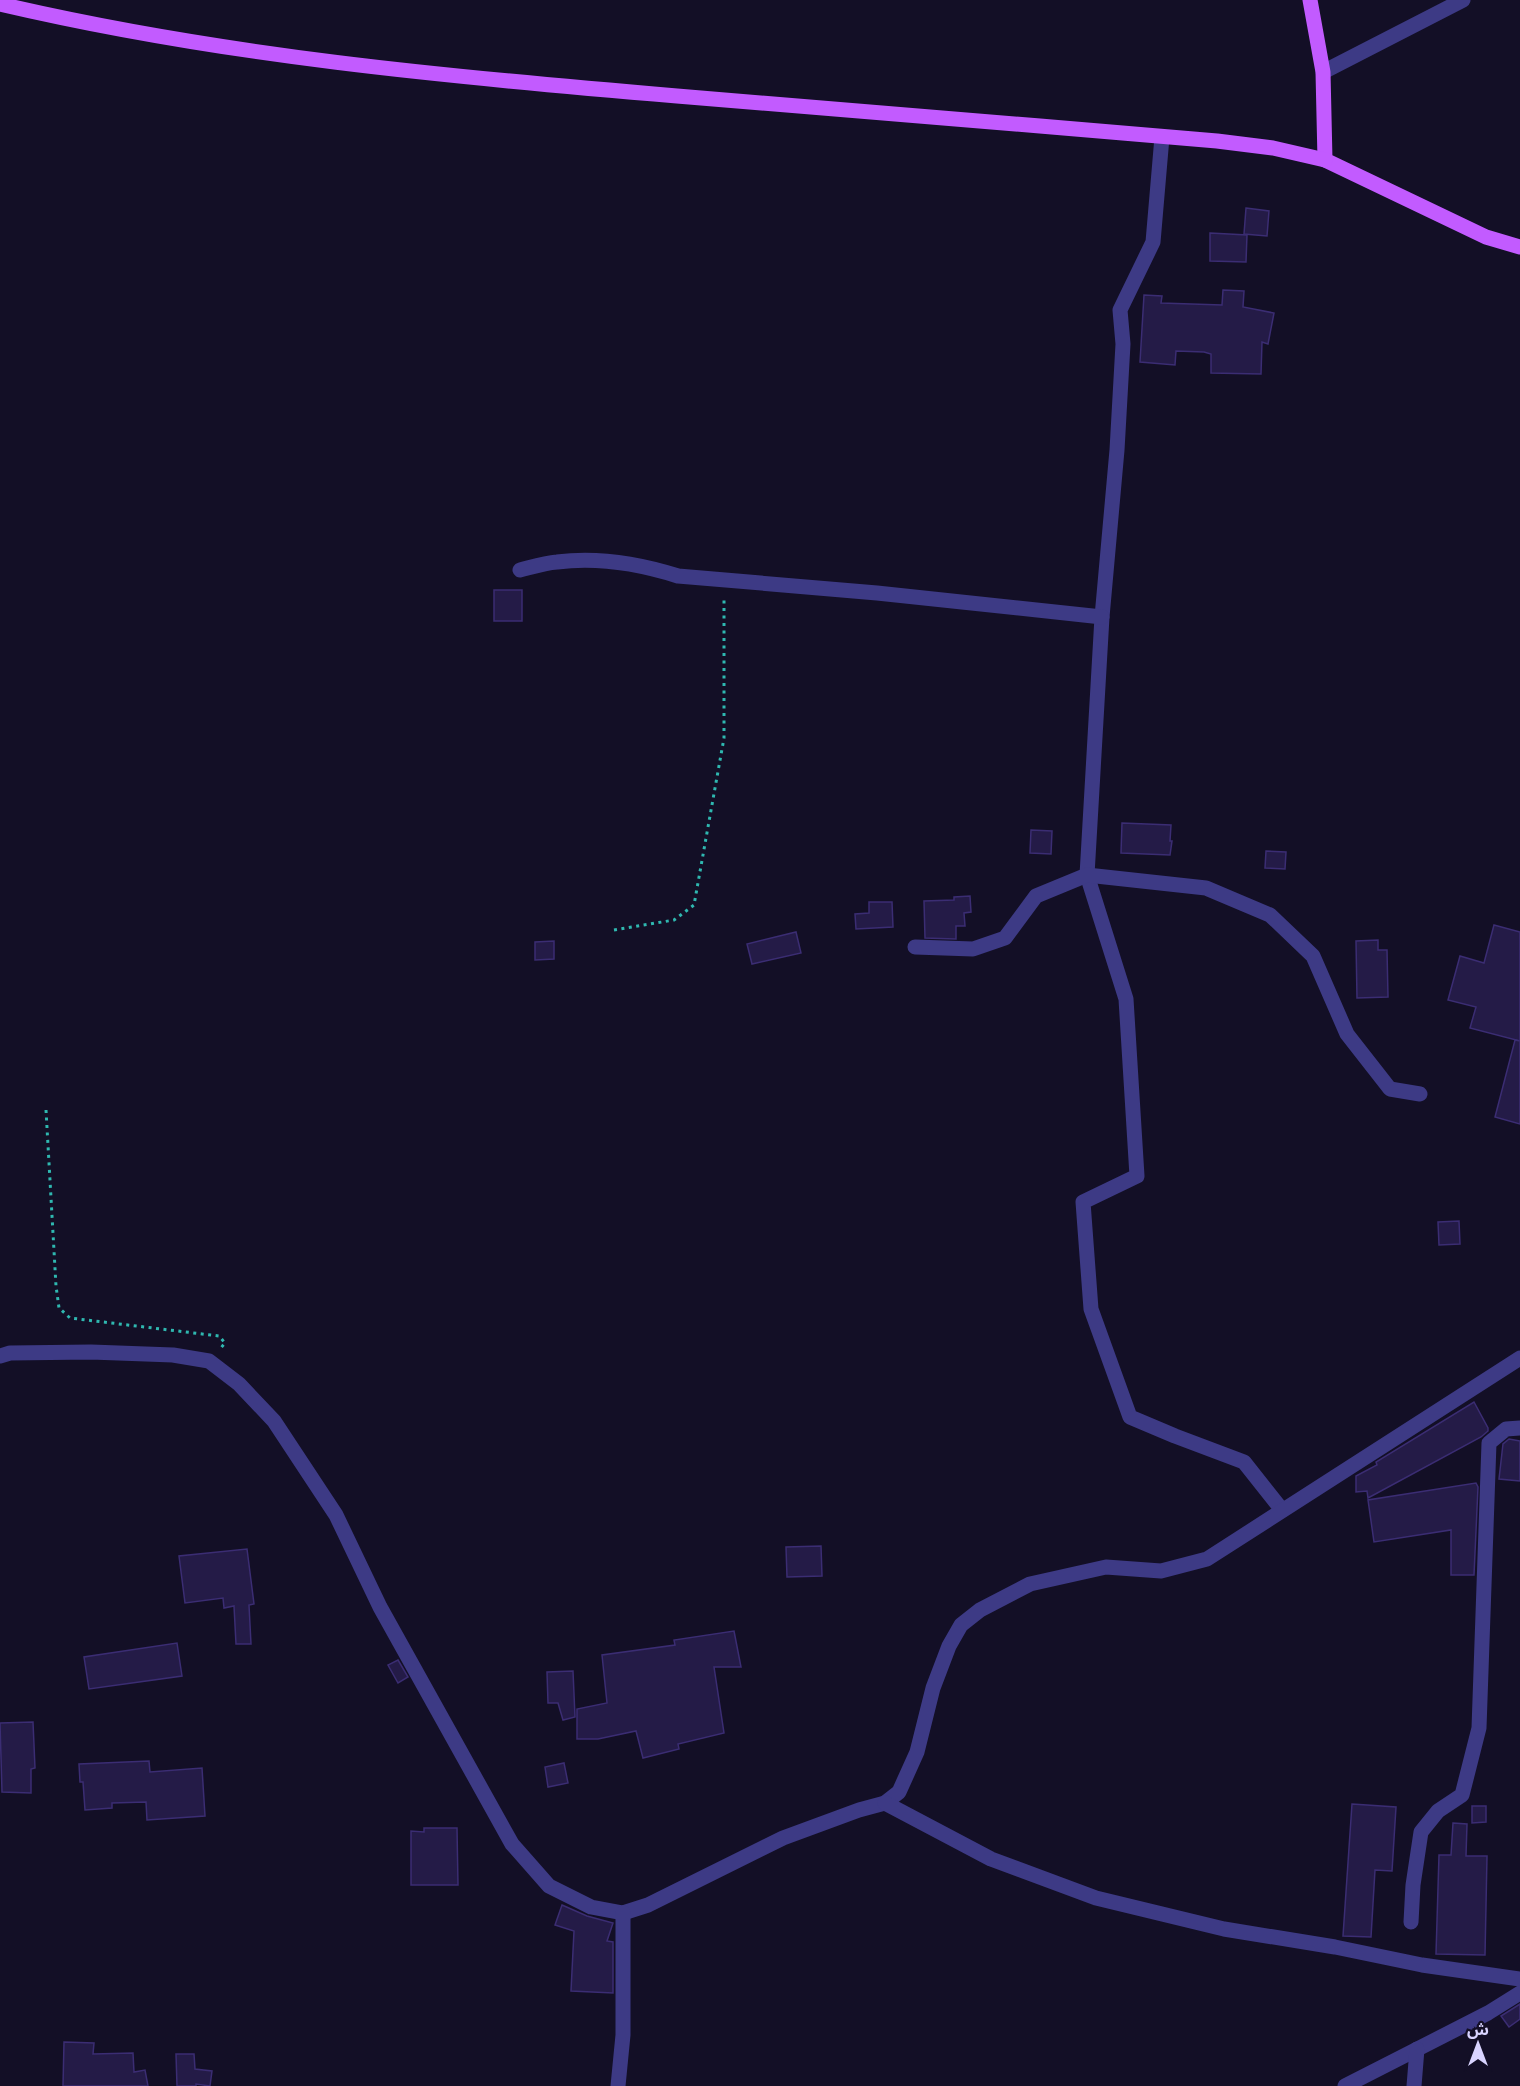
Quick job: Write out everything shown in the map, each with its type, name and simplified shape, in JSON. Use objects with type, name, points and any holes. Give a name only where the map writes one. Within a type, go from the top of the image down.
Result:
[{"type":"main road","points":[[1310,0],[1323,72],[1325,160]]},
{"type":"main road","points":[[0,4],[63,19],[213,46],[350,64],[569,87],[1273,148],[1325,160],[1486,237],[1520,247]]},
{"type":"street","points":[[1323,72],[1462,0]]},
{"type":"street","points":[[1162,137],[1153,242],[1120,310],[1123,356],[1102,617],[1087,874],[1126,999],[1137,1176],[1083,1202],[1091,1309],[1130,1417],[1244,1462],[1282,1510]]},
{"type":"street","points":[[520,570],[554,562],[579,560],[650,567],[678,576],[1102,617]]},
{"type":"street","points":[[915,947],[973,949],[1005,938],[1036,896],[1087,874],[1206,888],[1270,915],[1313,956],[1347,1034],[1390,1089],[1420,1094]]},
{"type":"street","points":[[0,1356],[10,1353],[91,1352],[173,1355],[209,1361],[239,1383],[274,1421],[336,1515],[380,1607],[512,1844],[549,1886],[591,1907],[623,1913],[648,1905],[783,1838],[859,1810],[885,1803],[899,1792],[917,1752],[933,1688],[949,1646],[962,1625],[980,1610],[1030,1584],[1073,1574],[1106,1567],[1161,1571],[1207,1559],[1520,1358]]},
{"type":"street","points":[[1412,1922],[1413,1885],[1420,1832],[1438,1811],[1462,1795],[1479,1728],[1489,1443],[1506,1429],[1520,1428]]},
{"type":"street","points":[[885,1803],[991,1859],[1096,1898],[1224,1929],[1335,1947],[1422,1965],[1520,1979]]},
{"type":"street","points":[[618,2086],[623,2036],[623,1913]]},
{"type":"street","points":[[1345,2086],[1488,2013],[1520,1993]]},
{"type":"street","points":[[1414,2086],[1417,2049]]},
{"type":"path","points":[[614,930],[674,920],[694,905],[724,738],[724,579]]},
{"type":"path","points":[[46,1110],[59,1308],[70,1318],[219,1336],[225,1343],[209,1361]]},
{"type":"building","points":[[1246,208],[1269,211],[1267,236],[1244,234]]},
{"type":"building","points":[[1210,233],[1247,235],[1246,262],[1210,261]]},
{"type":"building","points":[[1223,290],[1244,291],[1243,307],[1274,313],[1268,344],[1262,342],[1261,374],[1211,373],[1211,354],[1204,352],[1176,351],[1175,365],[1140,362],[1144,295],[1162,296],[1161,303],[1222,305]]},
{"type":"building","points":[[494,590],[522,590],[522,621],[494,621]]},
{"type":"building","points":[[1122,823],[1171,825],[1170,855],[1121,853]]},
{"type":"building","points":[[1031,830],[1052,831],[1051,854],[1030,853]]},
{"type":"building","points":[[1266,851],[1286,852],[1285,869],[1265,868]]},
{"type":"building","points":[[970,896],[971,912],[964,913],[965,926],[956,926],[956,939],[925,938],[924,901],[954,900],[954,897]]},
{"type":"building","points":[[869,902],[892,902],[893,927],[856,929],[855,914],[869,913]]},
{"type":"building","points":[[1494,925],[1520,932],[1520,1041],[1470,1028],[1476,1007],[1448,1000],[1460,956],[1484,963]]},
{"type":"building","points":[[796,932],[801,953],[752,964],[747,944]]},
{"type":"building","points":[[1378,940],[1378,950],[1387,950],[1388,997],[1357,998],[1356,941]]},
{"type":"building","points":[[554,941],[554,959],[535,960],[535,942]]},
{"type":"building","points":[[1515,1040],[1520,1041],[1520,1124],[1495,1117]]},
{"type":"building","points":[[1459,1221],[1460,1244],[1439,1245],[1438,1222]]},
{"type":"building","points":[[1474,1402],[1488,1428],[1488,1431],[1481,1437],[1368,1498],[1367,1491],[1356,1492],[1356,1476],[1377,1465],[1376,1462]]},
{"type":"building","points":[[1509,1439],[1520,1441],[1520,1481],[1499,1479],[1503,1444]]},
{"type":"building","points":[[1476,1483],[1478,1487],[1474,1575],[1451,1575],[1451,1530],[1374,1542],[1368,1500]]},
{"type":"building","points":[[821,1546],[822,1576],[787,1577],[786,1547]]},
{"type":"building","points":[[247,1549],[254,1604],[249,1605],[251,1644],[236,1644],[234,1606],[224,1608],[223,1598],[185,1603],[179,1556]]},
{"type":"building","points":[[734,1631],[741,1667],[714,1667],[724,1733],[678,1744],[679,1749],[643,1758],[636,1731],[598,1739],[577,1739],[577,1709],[607,1703],[602,1655],[675,1645],[674,1640]]},
{"type":"building","points":[[177,1643],[182,1676],[89,1689],[84,1657]]},
{"type":"building","points":[[398,1660],[408,1677],[398,1683],[388,1665]]},
{"type":"building","points":[[573,1671],[575,1717],[563,1720],[558,1703],[548,1703],[547,1672]]},
{"type":"building","points":[[33,1722],[35,1768],[31,1769],[31,1793],[2,1792],[0,1723]]},
{"type":"building","points":[[149,1761],[150,1772],[202,1768],[205,1816],[147,1820],[146,1802],[112,1803],[112,1808],[85,1810],[79,1764]]},
{"type":"building","points":[[564,1763],[568,1783],[548,1787],[545,1767]]},
{"type":"building","points":[[1352,1804],[1396,1807],[1392,1871],[1375,1870],[1371,1937],[1343,1936]]},
{"type":"building","points":[[1472,1806],[1486,1806],[1486,1822],[1472,1823]]},
{"type":"building","points":[[1453,1823],[1467,1824],[1466,1856],[1487,1856],[1485,1955],[1436,1954],[1439,1855],[1451,1855]]},
{"type":"building","points":[[424,1828],[457,1828],[458,1885],[411,1885],[411,1831],[424,1832]]},
{"type":"building","points":[[562,1905],[587,1916],[613,1923],[607,1941],[613,1942],[613,1993],[571,1991],[574,1931],[555,1925]]},
{"type":"building","points":[[1520,2004],[1520,2019],[1509,2027],[1501,2016]]},
{"type":"building","points":[[64,2042],[94,2043],[93,2054],[133,2053],[134,2072],[145,2070],[148,2086],[63,2086]]},
{"type":"building","points":[[176,2054],[194,2054],[195,2069],[212,2071],[210,2086],[196,2084],[196,2086],[177,2086]]}]
